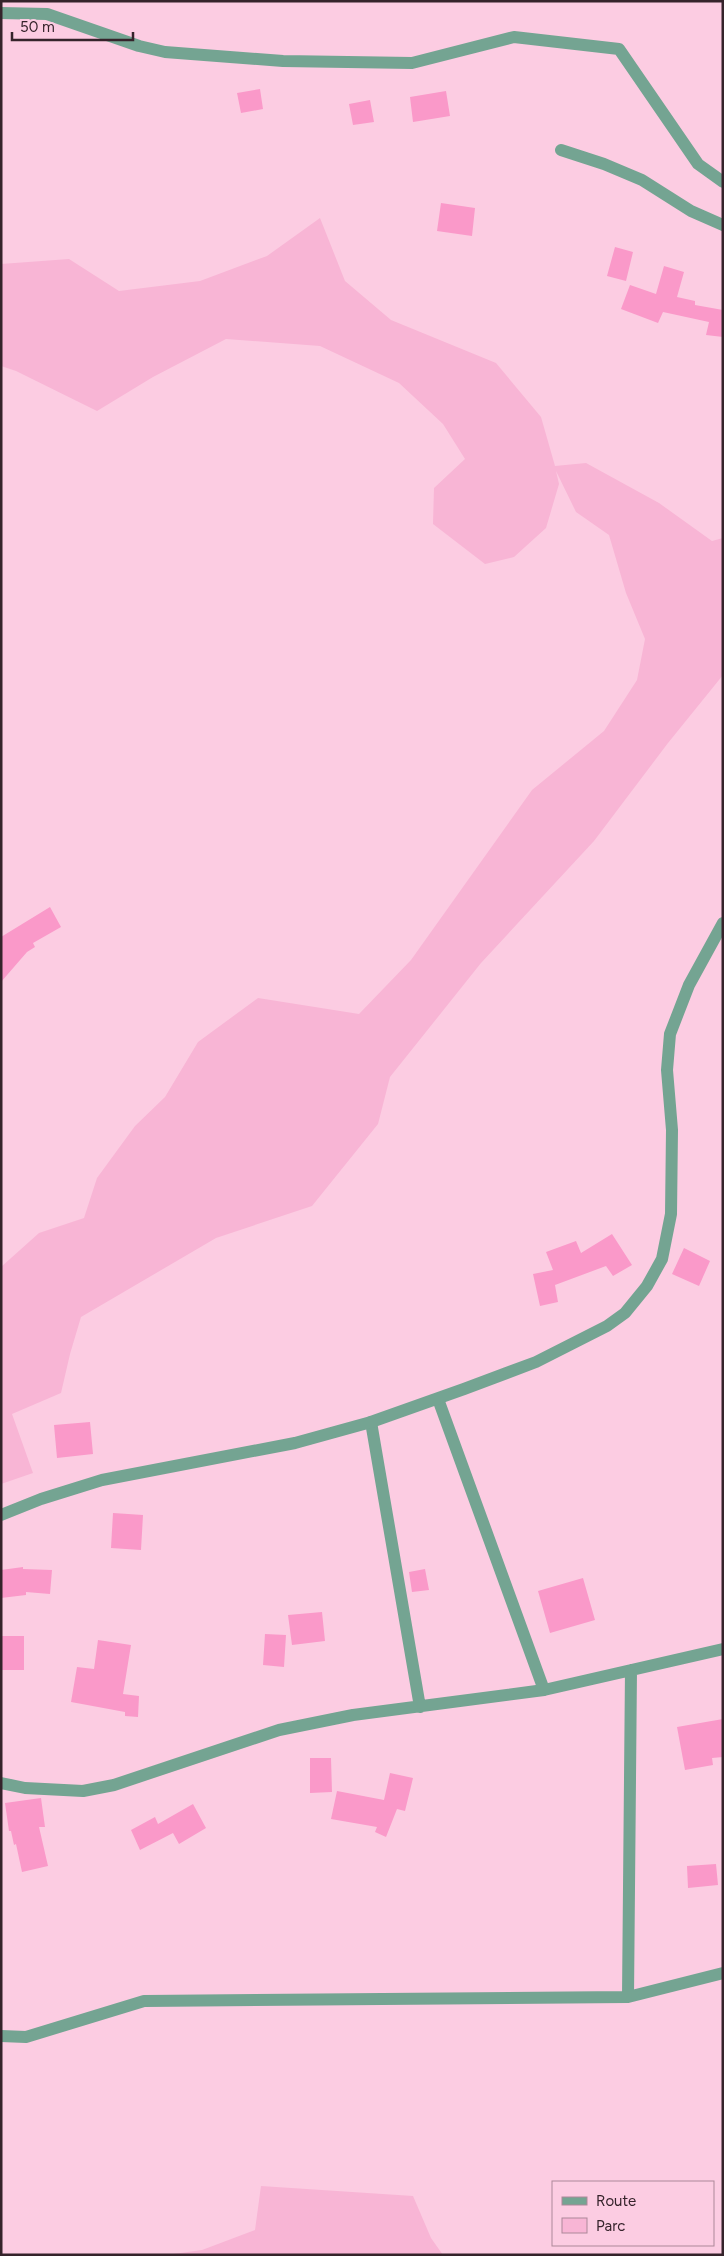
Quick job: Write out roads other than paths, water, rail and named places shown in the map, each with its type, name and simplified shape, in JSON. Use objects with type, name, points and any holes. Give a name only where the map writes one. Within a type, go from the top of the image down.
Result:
[{"type":"street","points":[[1,13],[48,14],[140,46],[166,52],[283,61],[412,63],[514,37],[619,50],[698,164],[723,182]]},
{"type":"street","points":[[561,150],[604,164],[642,180],[691,211],[723,225]]},
{"type":"street","points":[[1,1515],[41,1499],[102,1480],[295,1443],[371,1422],[536,1362],[607,1326],[625,1313],[647,1286],[662,1258],[670,1214],[672,1130],[667,1070],[670,1034],[689,986],[723,923]]},
{"type":"street","points":[[438,1399],[544,1690]]},
{"type":"street","points":[[371,1422],[420,1707]]},
{"type":"street","points":[[1,1783],[25,1788],[83,1791],[114,1785],[279,1730],[353,1715],[544,1690],[723,1649]]},
{"type":"street","points":[[628,1997],[631,1670]]},
{"type":"street","points":[[1,2036],[26,2037],[144,2001],[628,1997],[723,1973]]}]
